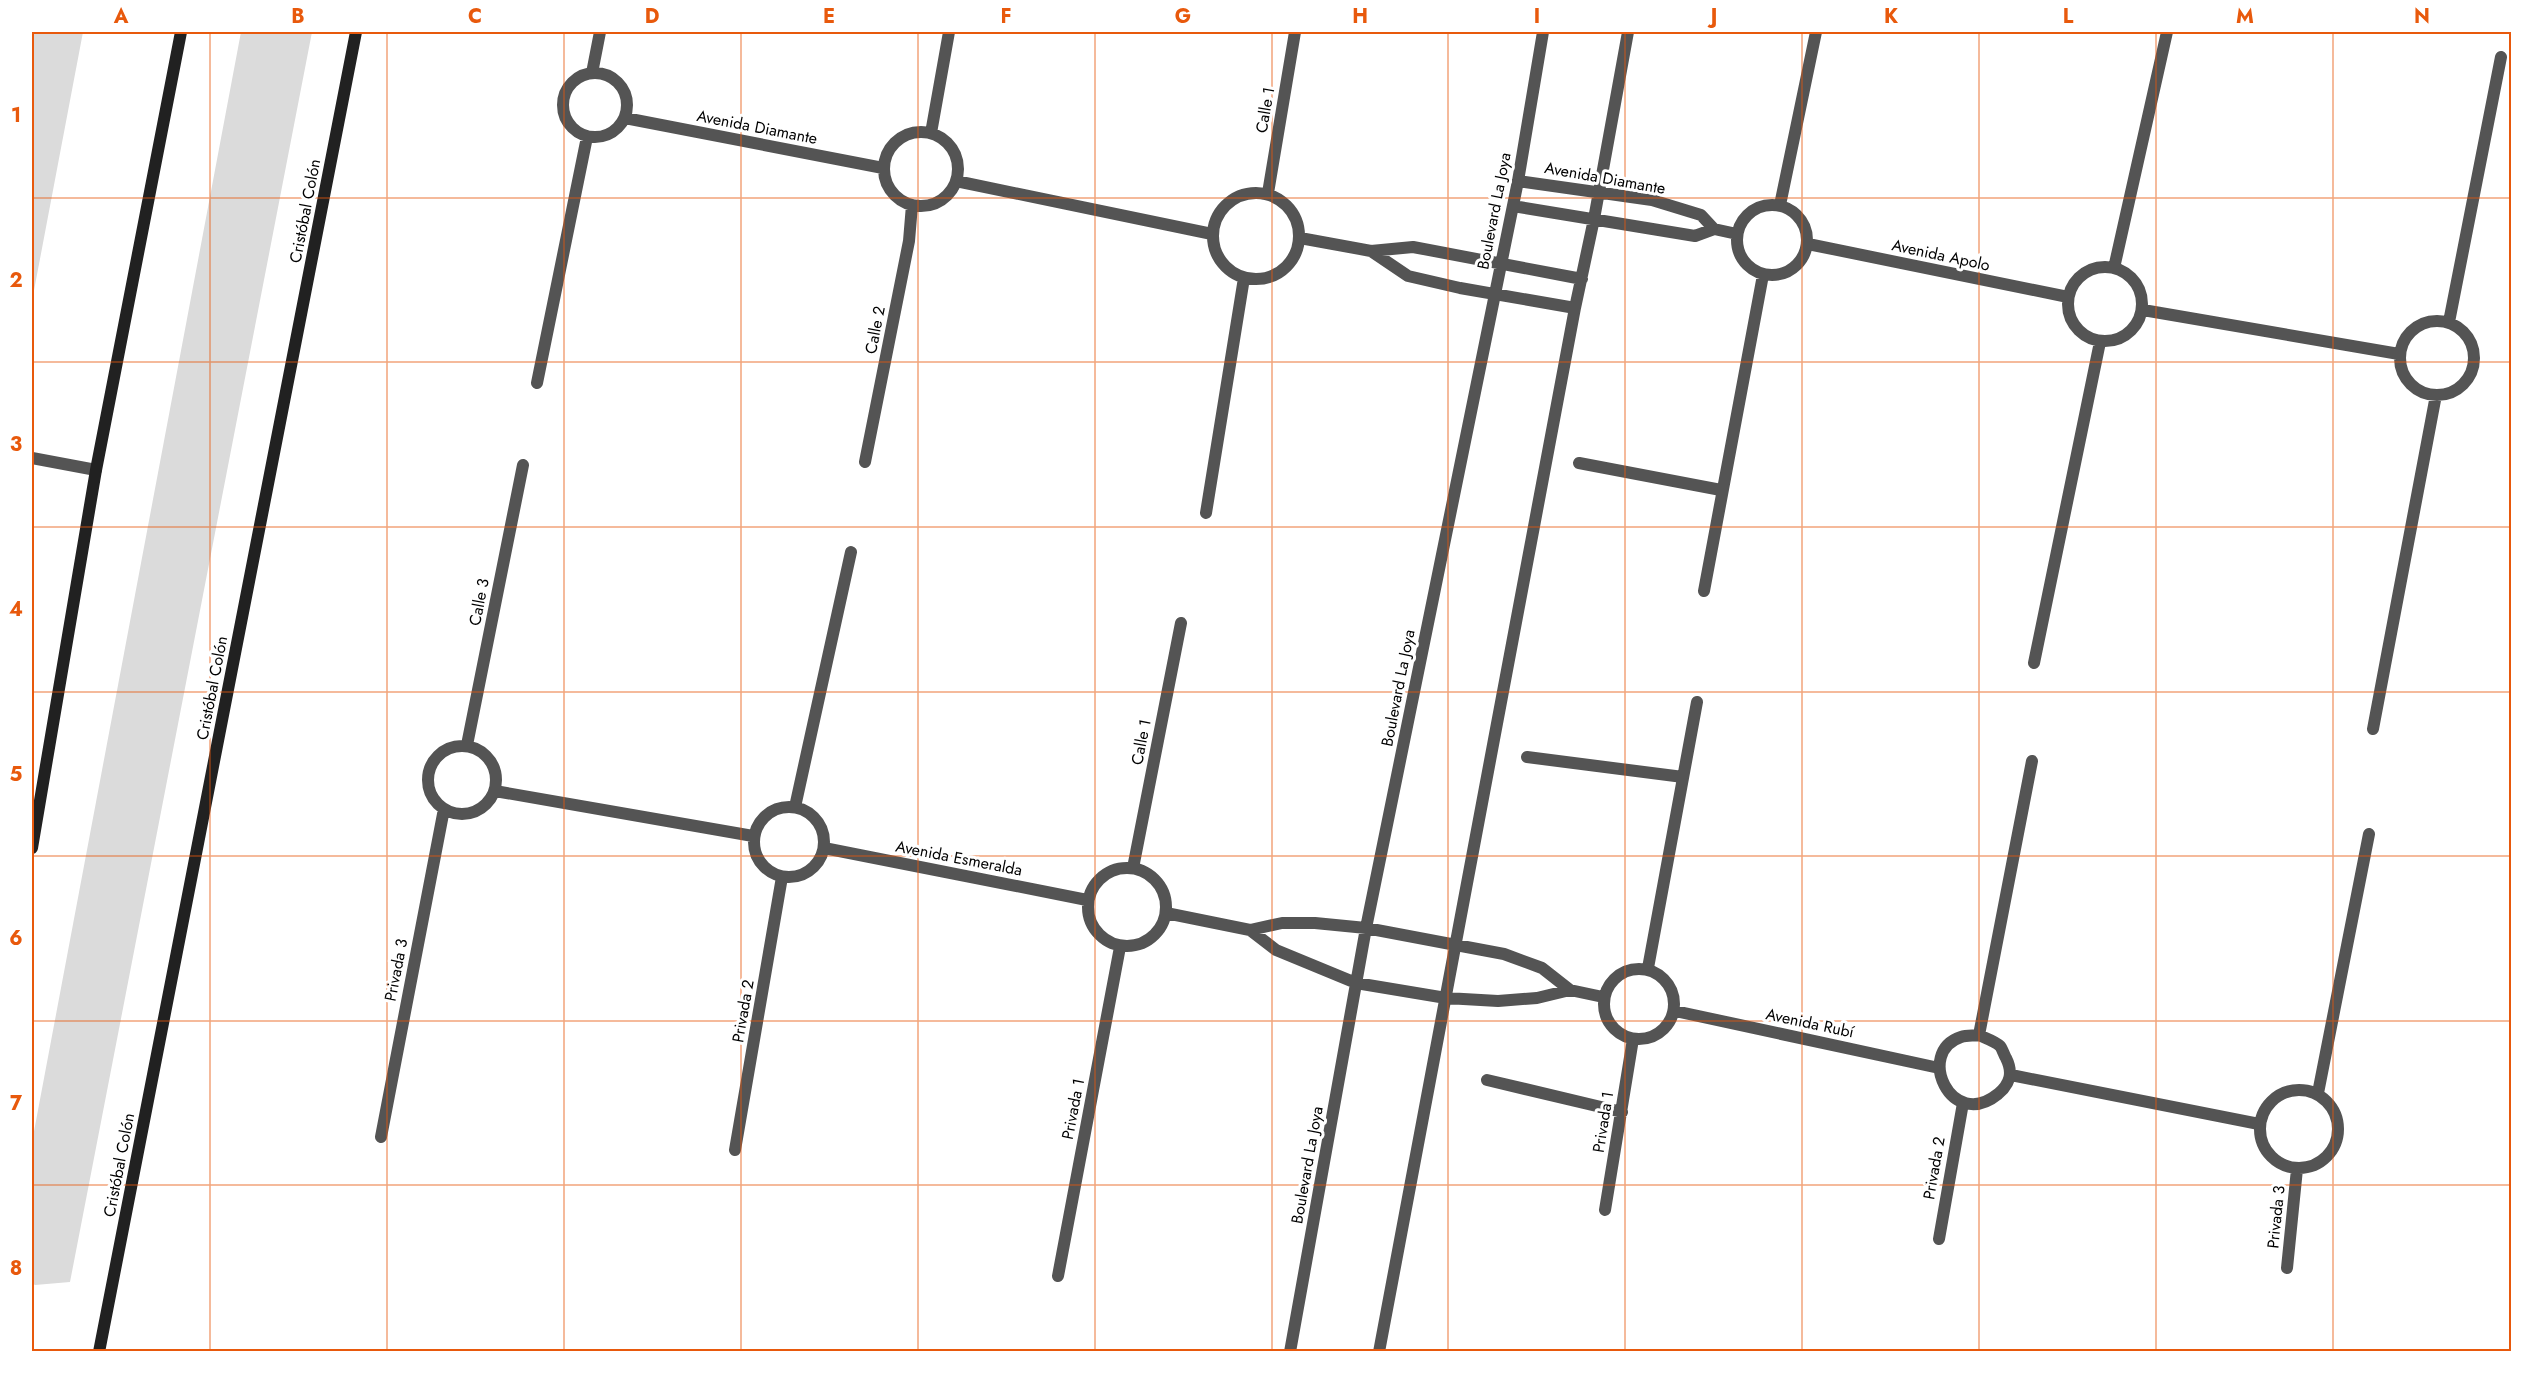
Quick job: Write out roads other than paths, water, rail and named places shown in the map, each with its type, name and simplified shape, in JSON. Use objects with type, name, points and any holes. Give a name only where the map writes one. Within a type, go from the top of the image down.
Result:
[{"type":"street","points":[[32,848],[96,470],[181,32]]},
{"type":"street","name":"Cristóbal Colón","points":[[99,1352],[357,32]]},
{"type":"street","points":[[592,73],[600,32]]},
{"type":"street","points":[[930,133],[949,32]]},
{"type":"street","name":"Calle 1","points":[[1268,194],[1295,32]]},
{"type":"street","name":"Boulevard La Joya","points":[[1290,1352],[1366,928],[1494,294],[1502,264],[1543,32]]},
{"type":"street","points":[[1379,1352],[1628,32]]},
{"type":"street","points":[[1780,205],[1813,32]]},
{"type":"street","points":[[2114,268],[2167,32]]},
{"type":"street","points":[[2449,322],[2501,57]]},
{"type":"street","points":[[592,73],[609,75],[622,86],[628,102],[625,118],[615,131],[599,137],[587,137],[568,124],[563,108],[566,92],[576,78],[592,73]]},
{"type":"street","name":"Avenida Diamante","points":[[625,118],[884,168]]},
{"type":"street","points":[[914,132],[930,133],[946,140],[956,154],[958,170],[956,181],[944,199],[928,206],[912,205],[897,197],[887,184],[884,168],[888,152],[899,139],[914,132]]},
{"type":"street","points":[[537,382],[587,137]]},
{"type":"street","points":[[956,181],[1212,234]]},
{"type":"street","name":"Avenida Diamante","points":[[1518,181],[1653,200],[1701,215],[1714,229]]},
{"type":"street","points":[[1248,192],[1268,194],[1286,202],[1297,219],[1300,238],[1295,256],[1282,272],[1264,279],[1244,278],[1227,269],[1215,253],[1212,234],[1217,215],[1230,200],[1248,192]]},
{"type":"street","name":"Calle 2","points":[[865,462],[909,241],[912,205]]},
{"type":"street","points":[[1780,205],[1802,219],[1808,244],[1800,262],[1784,274],[1763,275],[1742,260],[1737,234],[1744,217],[1761,206],[1780,205]]},
{"type":"street","name":"Avenida Diamante","points":[[1513,206],[1695,236],[1714,229],[1737,234]]},
{"type":"street","points":[[1300,238],[1371,251],[1413,247],[1582,279]]},
{"type":"street","name":"Avenida Apolo","points":[[1808,244],[2068,297]]},
{"type":"street","points":[[1371,251],[1408,276],[1575,308]]},
{"type":"street","points":[[2099,267],[2114,268],[2130,276],[2141,291],[2143,310],[2135,327],[2120,339],[2100,342],[2082,334],[2070,317],[2068,297],[2073,283],[2085,272],[2099,267]]},
{"type":"street","points":[[1704,591],[1721,490],[1763,275]]},
{"type":"street","points":[[1206,513],[1244,278]]},
{"type":"street","points":[[2143,310],[2399,354]]},
{"type":"street","points":[[2426,321],[2449,322],[2466,334],[2475,353],[2471,374],[2457,390],[2436,395],[2416,389],[2403,374],[2399,354],[2408,333],[2426,321]]},
{"type":"street","points":[[2034,663],[2100,342]]},
{"type":"street","points":[[2373,729],[2436,395]]},
{"type":"street","points":[[32,458],[96,470]]},
{"type":"street","points":[[1579,463],[1721,490]]},
{"type":"street","name":"Calle 3","points":[[467,745],[523,465]]},
{"type":"street","points":[[795,807],[850,552]]},
{"type":"street","name":"Calle 1","points":[[1133,868],[1181,622]]},
{"type":"street","points":[[1648,968],[1697,702]]},
{"type":"street","points":[[467,745],[482,751],[492,761],[495,791],[486,804],[474,812],[458,815],[444,809],[434,800],[428,783],[430,770],[437,755],[450,748],[467,745]]},
{"type":"street","points":[[1527,757],[1683,777]]},
{"type":"street","points":[[1979,1035],[2032,761]]},
{"type":"street","points":[[495,791],[753,836]]},
{"type":"street","points":[[795,807],[812,815],[822,830],[824,848],[816,865],[801,875],[782,877],[766,869],[755,854],[753,836],[761,819],[776,808],[795,807]]},
{"type":"street","name":"Privada 3","points":[[381,1137],[444,809]]},
{"type":"street","points":[[2318,1093],[2369,834]]},
{"type":"street","name":"Avenida Esmeralda","points":[[824,848],[1087,900]]},
{"type":"street","points":[[1133,868],[1152,876],[1164,893],[1166,913],[1158,932],[1141,945],[1120,947],[1101,938],[1089,922],[1087,900],[1095,882],[1112,870],[1133,868]]},
{"type":"street","name":"Privada 2","points":[[735,1150],[782,877]]},
{"type":"street","points":[[1166,913],[1250,930],[1282,923],[1366,928],[1504,954],[1542,968],[1570,990]]},
{"type":"street","points":[[1250,930],[1276,950],[1356,983],[1446,998],[1498,1001],[1537,998],[1570,990],[1603,997]]},
{"type":"street","name":"Privada 1","points":[[1058,1276],[1120,947]]},
{"type":"street","points":[[1634,968],[1648,968],[1657,972],[1672,988],[1675,1011],[1664,1030],[1644,1040],[1633,1040],[1622,1036],[1606,1020],[1603,997],[1614,977],[1634,968]]},
{"type":"street","name":"Avenida Rubí","points":[[1675,1011],[1939,1068]]},
{"type":"street","points":[[1979,1035],[2000,1046],[2010,1066],[2011,1075],[2004,1089],[1986,1103],[1963,1103],[1944,1090],[1939,1068],[1945,1049],[1960,1037],[1979,1035]]},
{"type":"street","name":"Privada 1","points":[[1605,1210],[1633,1040]]},
{"type":"street","points":[[2011,1075],[2259,1124]]},
{"type":"street","points":[[1487,1080],[1622,1112]]},
{"type":"street","points":[[2299,1089],[2318,1093],[2334,1108],[2339,1128],[2334,1149],[2318,1164],[2297,1168],[2277,1162],[2263,1145],[2259,1124],[2266,1106],[2280,1093],[2299,1089]]},
{"type":"street","name":"Privada 2","points":[[1939,1239],[1963,1103]]},
{"type":"street","name":"Privada 3","points":[[2287,1268],[2297,1168]]}]
